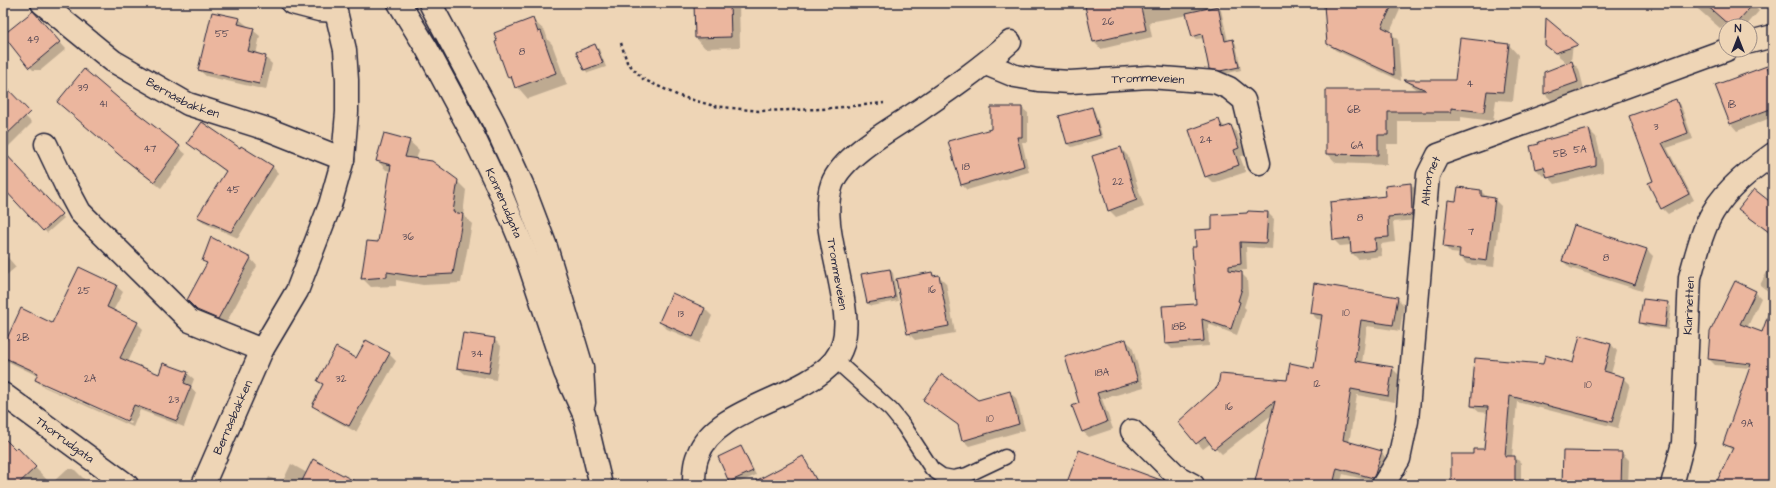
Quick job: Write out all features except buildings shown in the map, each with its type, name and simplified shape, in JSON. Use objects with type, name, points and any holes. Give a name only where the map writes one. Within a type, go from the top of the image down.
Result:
[{"type":"street","name":"Bernåsbakken","points":[[42,3],[113,60],[188,104],[267,129],[343,159]]},
{"type":"street","points":[[292,3],[319,10],[335,7]]},
{"type":"street","name":"Konnerudgata","points":[[399,3],[427,49],[467,124],[501,194],[525,252],[565,372],[584,414],[601,485]]},
{"type":"street","points":[[411,3],[416,3]]},
{"type":"street","name":"Konnerudgata","points":[[430,3],[494,123],[522,184],[546,247],[582,367],[584,414]]},
{"type":"street","name":"Bernåsbakken","points":[[203,485],[262,350],[297,291],[330,205],[343,159],[348,80],[345,50],[335,7]]},
{"type":"street","points":[[1758,40],[1773,36]]},
{"type":"street","name":"Trommeveien","points":[[694,485],[694,472],[698,455],[705,442],[714,433],[727,423],[754,408],[813,379],[835,360],[843,344],[845,312],[842,289],[832,250],[828,220],[828,202],[832,184],[838,172],[855,155],[986,64],[1010,42]]},
{"type":"street","name":"Althornet","points":[[1383,485],[1399,459],[1407,421],[1428,175],[1438,155],[1718,53]]},
{"type":"street","name":"Trommeveien","points":[[986,64],[1015,76],[1038,80],[1070,82],[1150,77],[1215,82],[1229,88],[1244,100],[1259,162]]},
{"type":"street","points":[[46,144],[80,212],[190,321],[262,350]]},
{"type":"street","name":"Klarinetten","points":[[1672,485],[1683,443],[1690,276],[1697,251],[1713,212],[1732,188],[1754,167],[1773,154]]},
{"type":"street","name":"Thorrudgata","points":[[3,394],[127,485]]},
{"type":"street","points":[[1132,431],[1178,477],[1193,485]]},
{"type":"lane","points":[[835,360],[891,410],[904,426],[932,469],[942,476],[953,478],[967,475],[1005,458]]},
{"type":"path","points":[[621,43],[627,62],[643,79],[680,96],[714,106],[759,111],[822,109],[878,102],[898,104],[916,112]]}]
